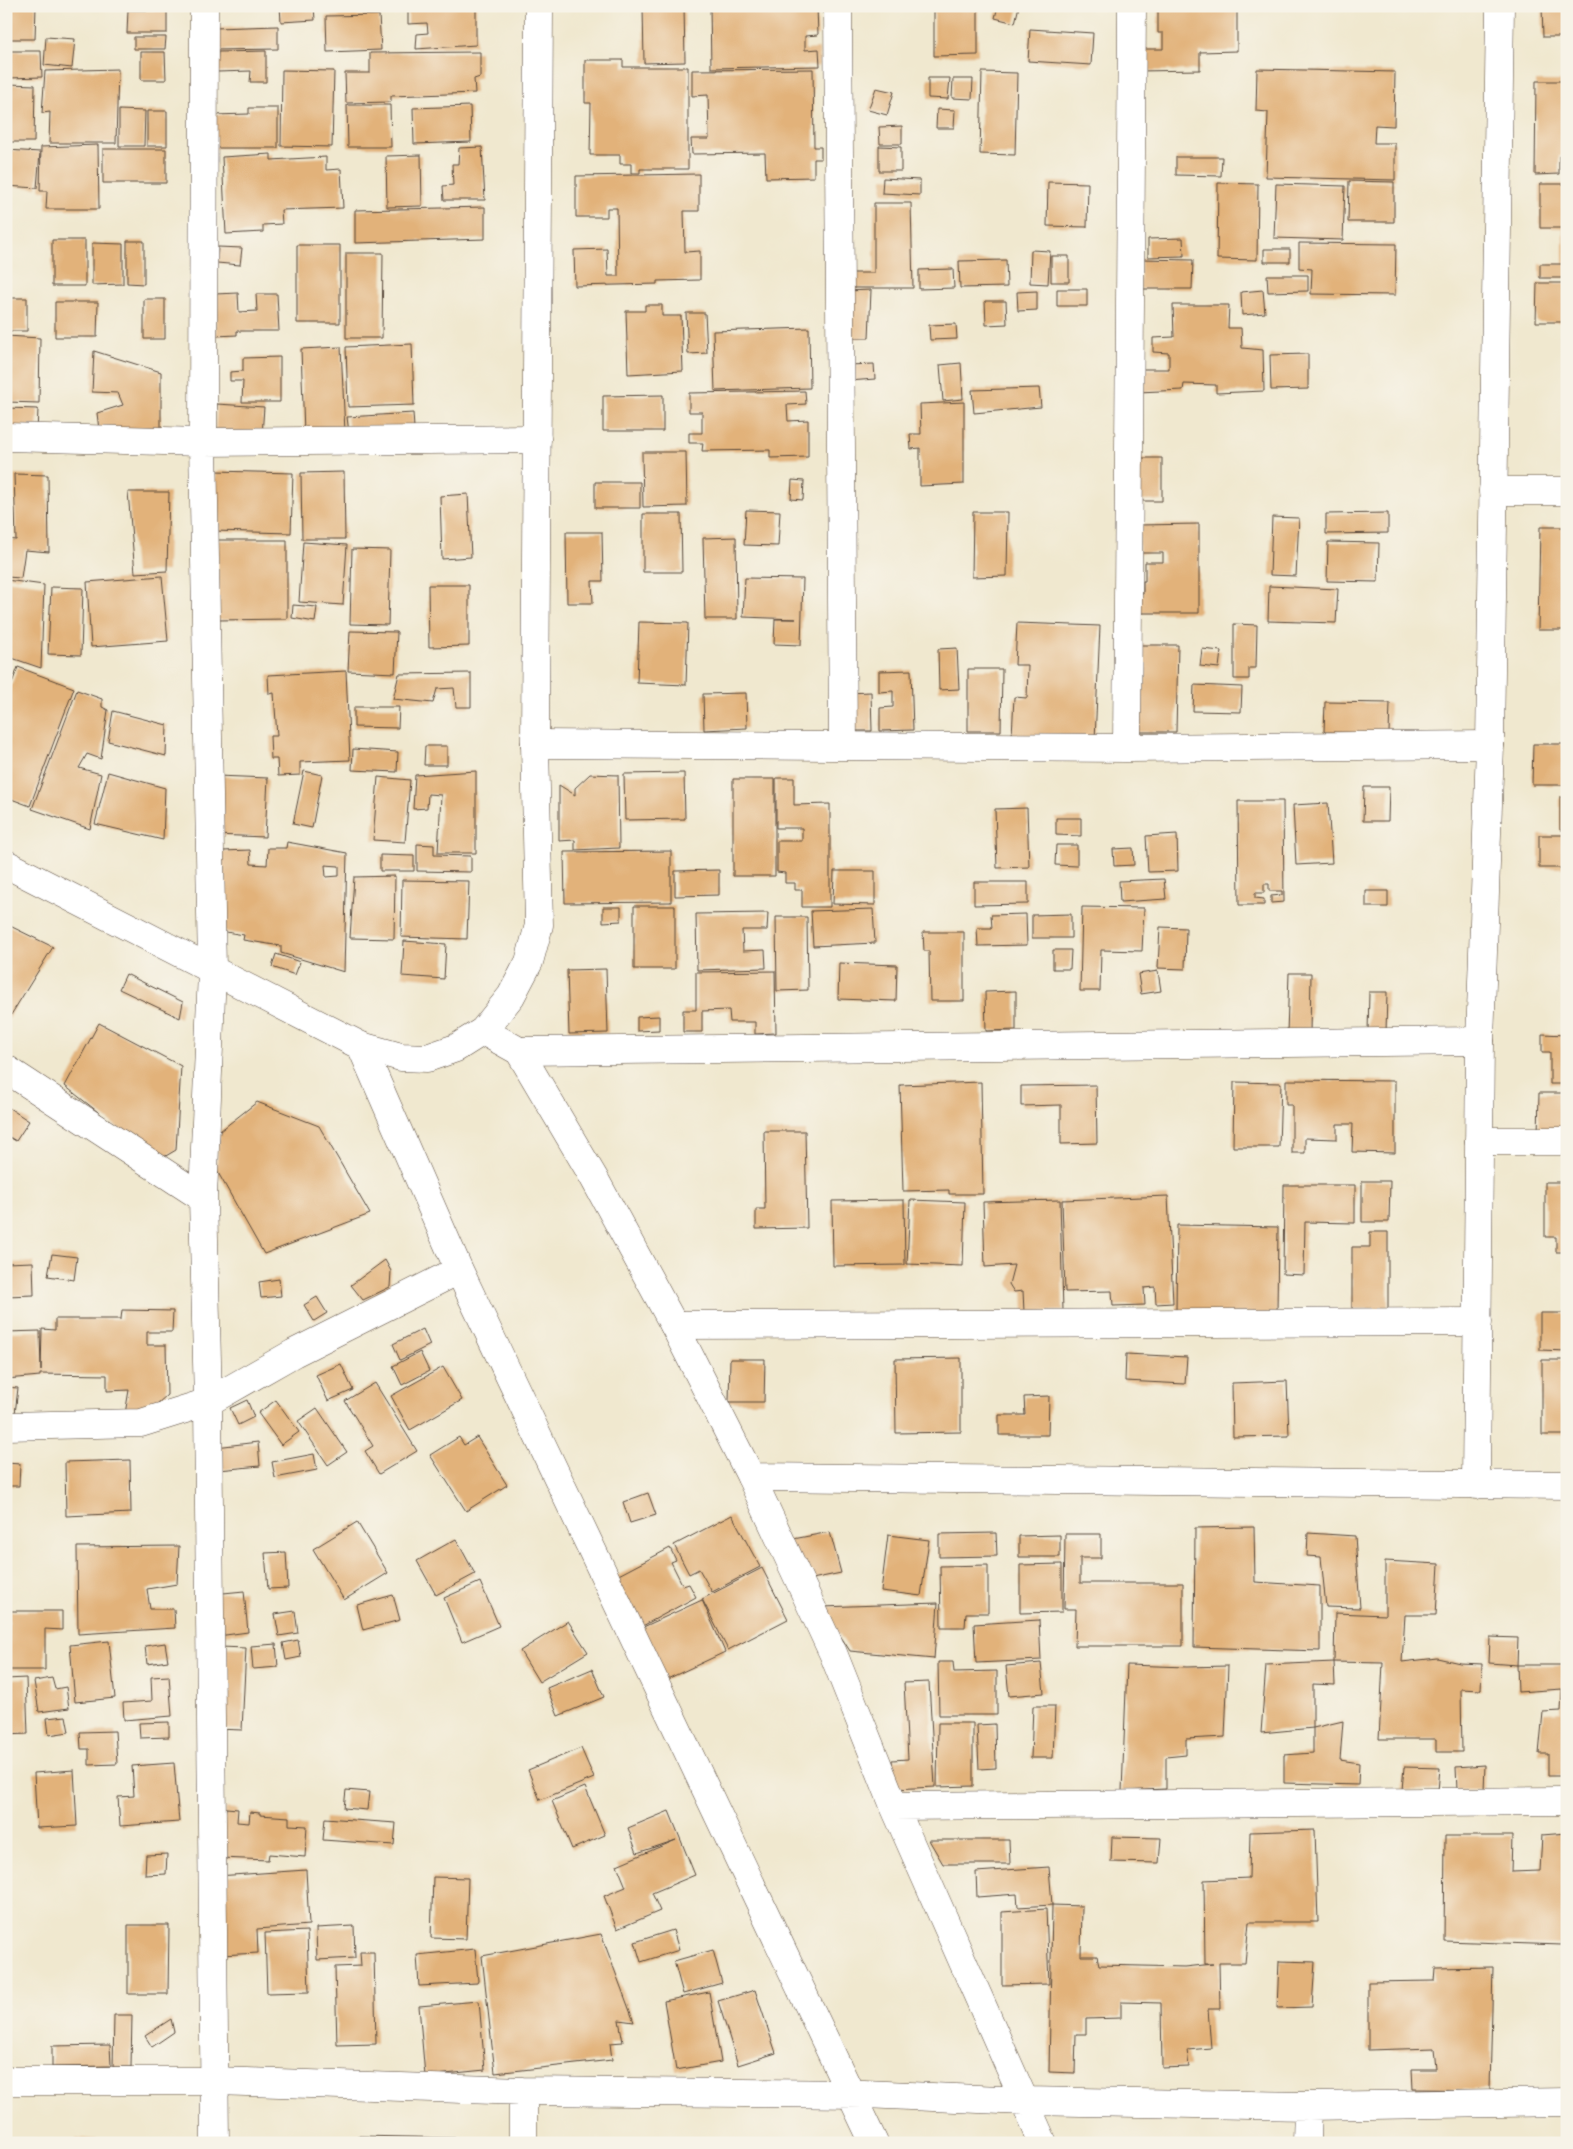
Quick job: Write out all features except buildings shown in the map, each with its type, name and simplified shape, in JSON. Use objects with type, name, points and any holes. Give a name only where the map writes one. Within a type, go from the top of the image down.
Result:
[{"type":"street","points":[[204,6],[202,442],[212,971],[203,1198],[208,1402],[215,2143]]},
{"type":"street","points":[[6,864],[361,1046],[401,1057],[427,1058],[456,1048],[484,1031],[511,996],[529,962],[540,925],[535,744],[539,6]]},
{"type":"street","points":[[838,6],[843,746]]},
{"type":"street","points":[[1127,748],[1132,6]]},
{"type":"street","points":[[1476,1485],[1480,1040],[1490,745],[1500,6]]},
{"type":"street","points":[[6,437],[202,442],[537,439]]},
{"type":"street","points":[[1493,491],[1567,491]]},
{"type":"street","points":[[535,744],[1127,748],[1490,745]]},
{"type":"street","points":[[484,1031],[518,1051],[594,1178],[674,1325],[751,1477],[834,1653],[894,1806],[1043,2143]]},
{"type":"street","points":[[518,1051],[1480,1040]]},
{"type":"street","points":[[361,1046],[459,1270],[874,2143]]},
{"type":"street","points":[[6,1069],[203,1198]]},
{"type":"street","points":[[1479,1141],[1567,1141]]},
{"type":"street","points":[[6,1426],[142,1423],[208,1402],[294,1353],[459,1270]]},
{"type":"street","points":[[674,1325],[1478,1322]]},
{"type":"street","points":[[751,1477],[1567,1485]]},
{"type":"street","points":[[894,1806],[1567,1801]]},
{"type":"street","points":[[6,2081],[215,2081],[523,2091],[850,2095],[1025,2101],[1308,2106],[1567,2102]]},
{"type":"street","points":[[523,2091],[523,2143]]},
{"type":"street","points":[[1307,2143],[1308,2106]]}]
